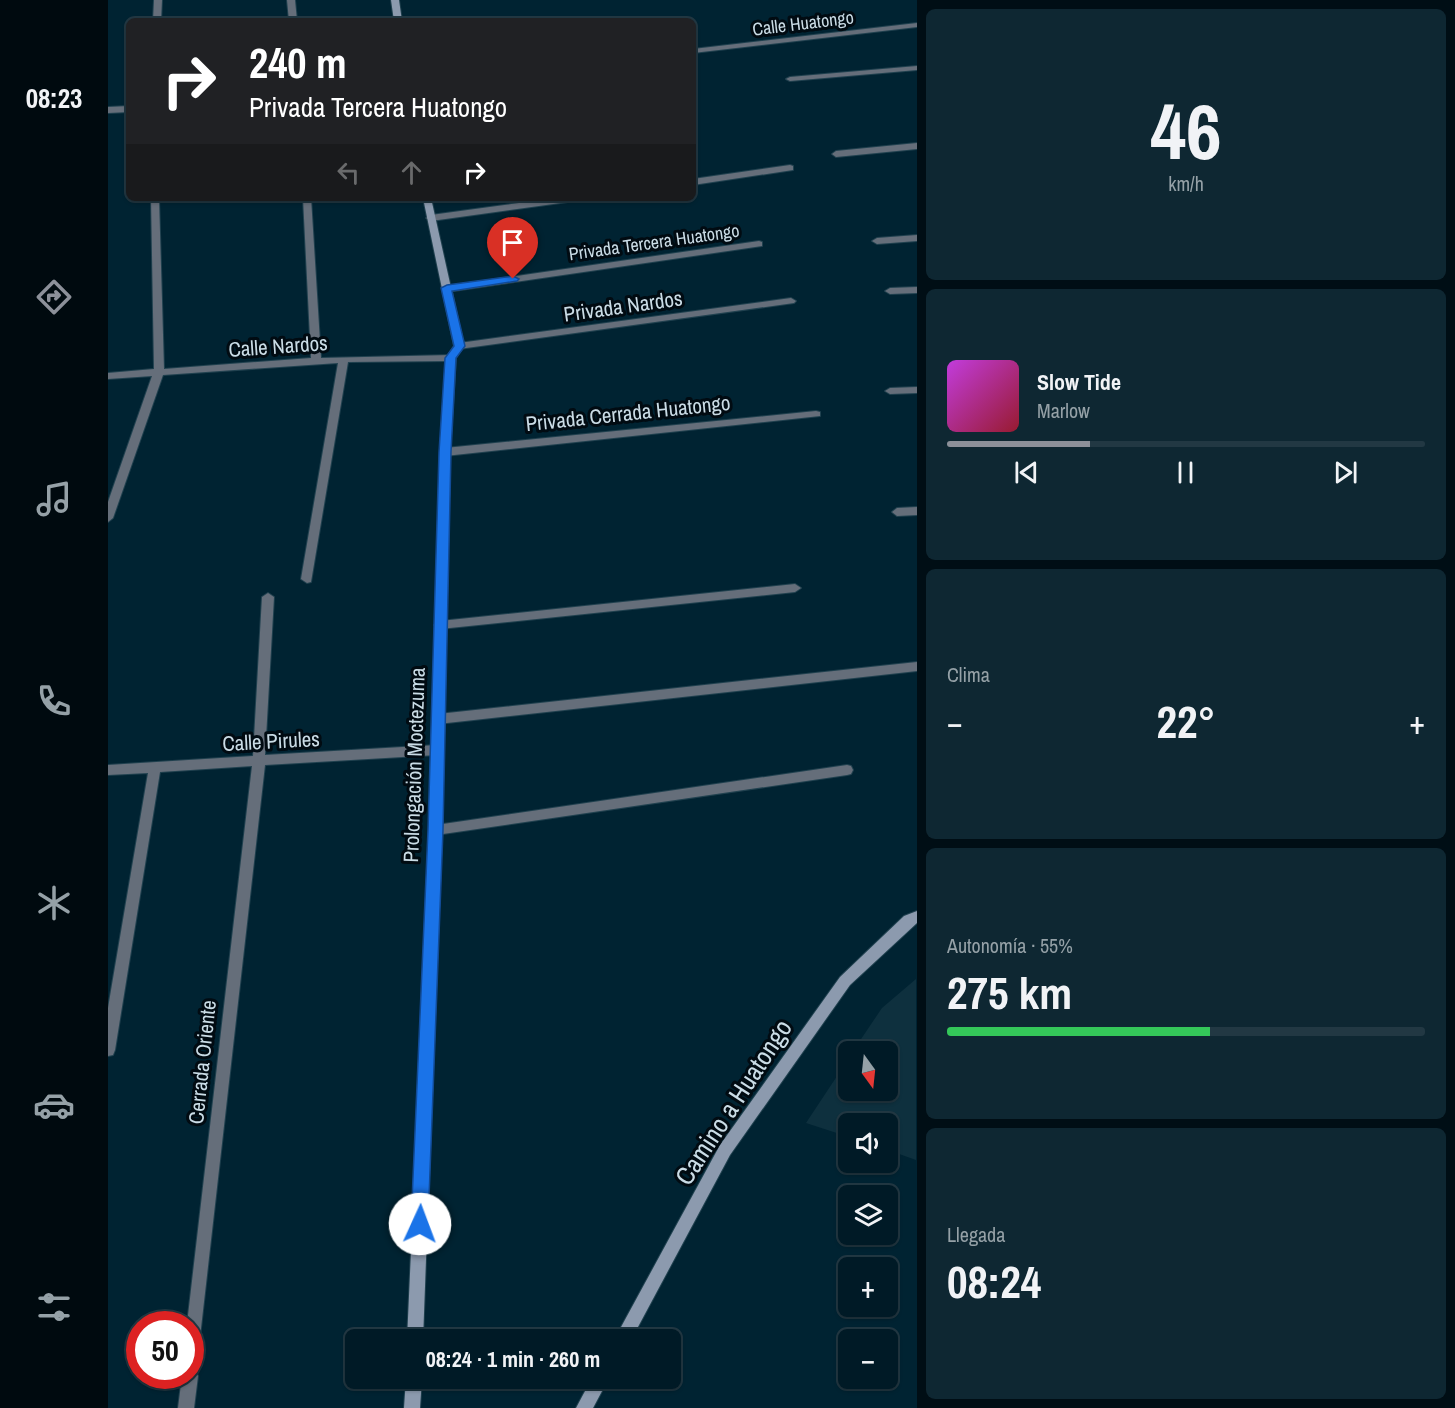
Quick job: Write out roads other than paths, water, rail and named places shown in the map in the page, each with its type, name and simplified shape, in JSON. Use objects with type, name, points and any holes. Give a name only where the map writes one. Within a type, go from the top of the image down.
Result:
[{"type":"main road","points":[[395,0],[398,18]]},
{"type":"main road","points":[[428,201],[459,346],[450,358]]},
{"type":"main road","name":"Prolongación Moctezuma","points":[[415,1329],[436,830],[445,452],[450,358]]},
{"type":"main road","name":"Camino a Huatongo","points":[[628,1329],[725,1150],[845,981],[909,920],[916,917]]},
{"type":"main road","points":[[412,1408],[413,1389]]},
{"type":"main road","points":[[585,1408],[595,1389]]},
{"type":"street","points":[[157,18],[158,0]]},
{"type":"street","points":[[291,0],[293,18]]},
{"type":"street","name":"Calle Huatongo","points":[[696,51],[916,25]]},
{"type":"street","points":[[790,79],[916,68]]},
{"type":"street","points":[[108,110],[126,109]]},
{"type":"street","points":[[836,154],[916,146]]},
{"type":"street","points":[[696,182],[790,168]]},
{"type":"street","points":[[108,518],[159,371],[155,201]]},
{"type":"street","points":[[307,201],[316,361]]},
{"type":"street","points":[[431,218],[553,201]]},
{"type":"street","points":[[877,241],[916,238]]},
{"type":"street","name":"Privada Tercera Huatongo","points":[[447,288],[759,244]]},
{"type":"street","points":[[890,291],[916,290]]},
{"type":"street","name":"Privada Nardos","points":[[459,346],[791,301]]},
{"type":"street","name":"Calle Nardos","points":[[108,376],[344,359],[450,358]]},
{"type":"street","points":[[308,579],[344,359]]},
{"type":"street","points":[[890,391],[916,390]]},
{"type":"street","name":"Privada Cerrada Huatongo","points":[[445,452],[816,414]]},
{"type":"street","points":[[897,512],[916,511]]},
{"type":"street","points":[[440,626],[795,588]]},
{"type":"street","name":"Cerrada Oriente","points":[[196,1311],[259,761],[268,597]]},
{"type":"street","points":[[438,720],[916,666]]},
{"type":"street","name":"Calle Pirules","points":[[108,770],[437,750]]},
{"type":"street","points":[[108,1050],[155,767]]},
{"type":"street","points":[[436,830],[847,770]]},
{"type":"street","points":[[186,1408],[188,1389]]}]
